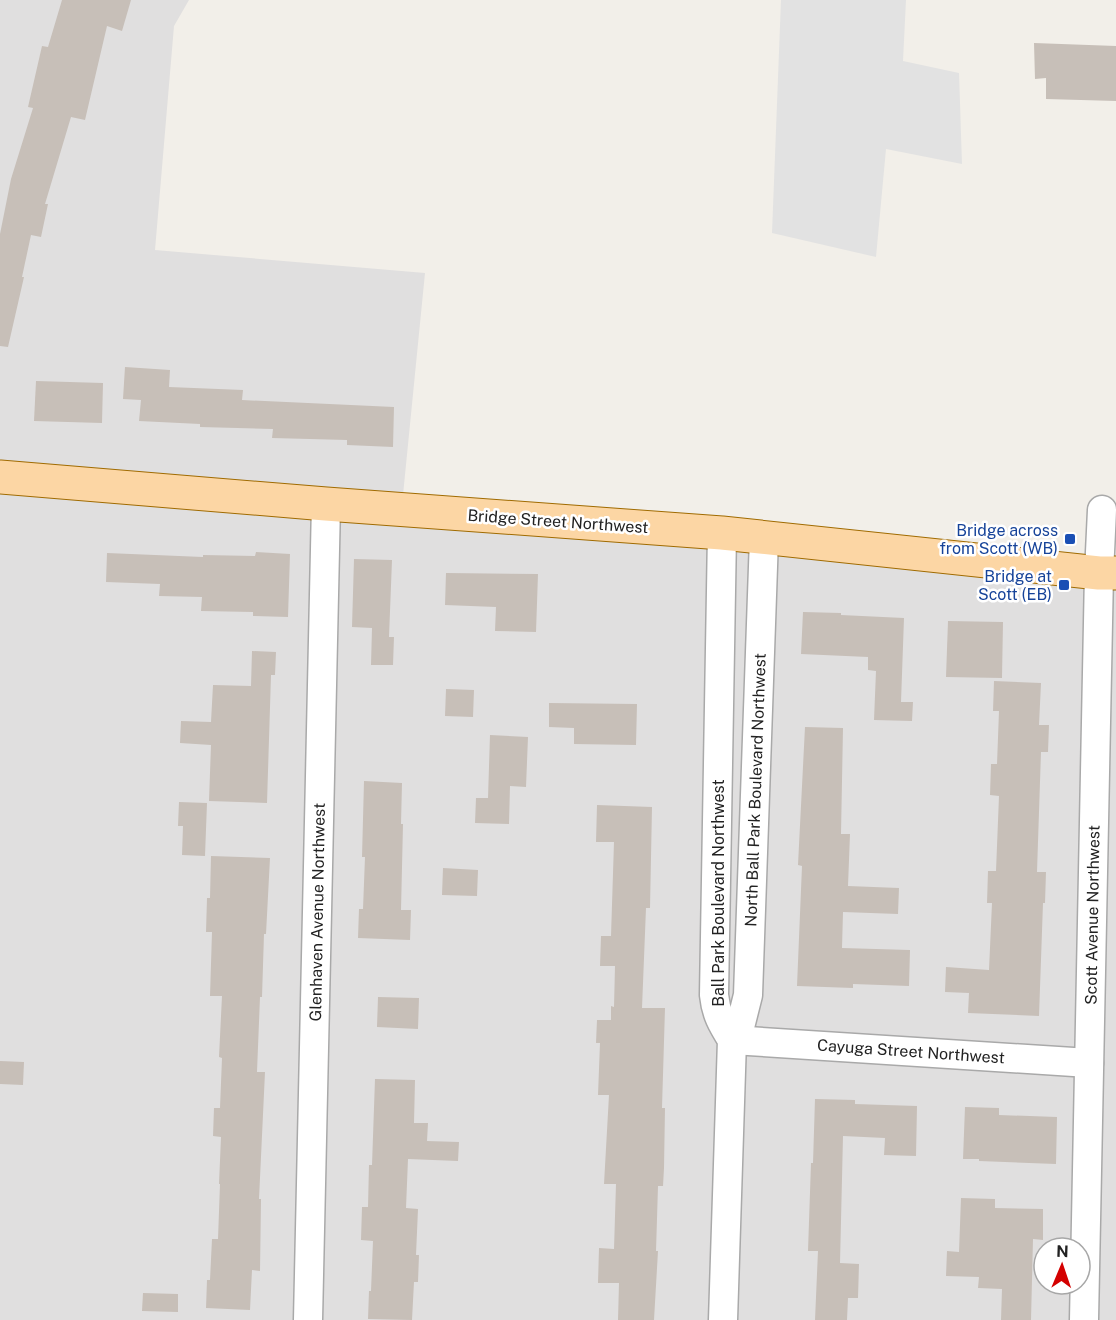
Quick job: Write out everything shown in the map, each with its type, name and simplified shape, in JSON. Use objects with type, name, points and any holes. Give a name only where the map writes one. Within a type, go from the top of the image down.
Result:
[{"type":"main road","name":"Bridge Street Northwest","points":[[0,477],[722,533],[1108,573]]},
{"type":"street","name":"Glenhaven Avenue Northwest","points":[[308,1320],[326,504]]},
{"type":"street","name":"Scott Avenue Northwest","points":[[1084,1320],[1089,1063],[1108,573],[1102,510]]},
{"type":"street","name":"Ball Park Boulevard Northwest","points":[[722,533],[714,995],[716,1010],[732,1040]]},
{"type":"street","name":"North Ball Park Boulevard Northwest","points":[[732,1040],[740,1027],[748,995],[764,538]]},
{"type":"street","name":"Cayuga Street Northwest","points":[[732,1040],[1089,1063]]},
{"type":"street","points":[[723,1320],[732,1040]]},
{"type":"shaded area","points":[[0,0],[189,0],[174,26],[155,250],[425,273],[403,495],[0,464]]},
{"type":"shaded area","points":[[781,0],[906,0],[903,61],[959,73],[962,164],[886,149],[876,257],[772,233]]},
{"type":"shaded area","points":[[0,494],[403,522],[1116,583],[1116,1320],[0,1320]]},
{"type":"building","points":[[62,0],[131,0],[122,31],[107,26],[85,120],[71,117],[45,204],[48,204],[41,237],[31,235],[8,347],[0,346],[0,234],[11,179],[33,108],[28,107],[42,46],[48,47]]},
{"type":"building","points":[[1034,43],[1116,46],[1116,101],[1046,99],[1046,78],[1035,79]]},
{"type":"building","points":[[125,367],[170,370],[169,387],[243,390],[242,400],[394,407],[393,447],[347,445],[347,440],[272,438],[273,429],[200,427],[200,424],[139,421],[141,400],[123,399]]},
{"type":"building","points":[[36,381],[103,383],[102,423],[34,421]]},
{"type":"building","points":[[256,552],[290,554],[288,617],[253,616],[253,612],[201,611],[202,597],[159,596],[160,584],[106,582],[107,553],[203,557],[203,555],[255,556]]},
{"type":"building","points":[[354,559],[392,560],[389,637],[394,637],[393,665],[371,665],[372,628],[352,627]]},
{"type":"building","points":[[446,573],[538,574],[536,632],[495,631],[496,607],[445,605]]},
{"type":"building","points":[[803,612],[904,618],[901,702],[913,702],[912,721],[874,720],[876,671],[868,670],[868,657],[801,654]]},
{"type":"building","points":[[948,621],[1003,622],[1002,678],[946,677]]},
{"type":"building","points":[[252,651],[276,652],[275,675],[271,675],[267,803],[209,801],[211,745],[180,743],[181,721],[211,722],[213,685],[251,686]]},
{"type":"building","points":[[994,681],[1041,683],[1039,725],[1049,725],[1048,752],[1041,752],[1037,872],[1046,872],[1039,1016],[968,1013],[969,993],[945,992],[946,967],[989,970],[992,903],[987,903],[988,871],[996,871],[999,796],[990,795],[991,764],[997,764],[999,711],[993,711]]},
{"type":"building","points":[[446,689],[474,690],[473,717],[445,716]]},
{"type":"building","points":[[549,703],[637,704],[636,745],[574,744],[574,728],[549,727]]},
{"type":"building","points":[[805,727],[843,728],[841,834],[850,834],[848,886],[899,888],[898,914],[843,912],[842,948],[910,950],[909,986],[853,984],[853,988],[797,986],[802,866],[798,865]]},
{"type":"building","points":[[490,735],[528,737],[526,787],[510,786],[509,824],[475,823],[476,798],[488,798]]},
{"type":"building","points":[[364,781],[402,783],[401,910],[411,910],[410,940],[358,938],[359,909],[363,909],[365,857],[362,857]]},
{"type":"building","points":[[179,802],[207,803],[205,856],[182,855],[183,826],[178,826]]},
{"type":"building","points":[[597,805],[652,807],[650,908],[646,908],[642,1008],[665,1008],[662,1108],[665,1108],[664,1168],[663,1186],[658,1186],[656,1251],[658,1251],[654,1320],[618,1320],[619,1283],[598,1283],[599,1248],[614,1249],[616,1184],[604,1184],[609,1095],[598,1095],[600,1043],[596,1043],[597,1020],[611,1020],[611,1006],[614,1007],[615,966],[600,966],[601,936],[611,936],[614,842],[596,842]]},
{"type":"building","points":[[211,856],[270,858],[257,1072],[265,1072],[259,1199],[261,1199],[260,1271],[252,1270],[250,1310],[206,1308],[212,1239],[218,1239],[221,1137],[213,1136],[214,1108],[220,1108],[222,1058],[219,1057],[222,996],[210,996],[212,932],[206,932]]},
{"type":"building","points":[[443,868],[478,870],[477,896],[442,895]]},
{"type":"building","points":[[378,997],[419,998],[418,1029],[377,1027]]},
{"type":"building","points":[[0,1061],[24,1062],[23,1085],[0,1084]]},
{"type":"building","points":[[375,1079],[415,1080],[414,1123],[428,1123],[427,1141],[459,1142],[458,1161],[408,1159],[406,1208],[418,1209],[416,1255],[419,1255],[418,1282],[414,1282],[412,1320],[368,1319],[373,1241],[361,1240],[362,1207],[368,1207],[369,1165],[372,1165]]},
{"type":"building","points":[[815,1099],[855,1100],[855,1104],[917,1106],[916,1156],[884,1155],[885,1138],[843,1136],[840,1263],[859,1264],[858,1298],[848,1298],[847,1320],[815,1320],[818,1251],[808,1251]]},
{"type":"building","points":[[965,1107],[999,1108],[999,1115],[1057,1117],[1056,1164],[963,1159]]},
{"type":"building","points":[[961,1198],[995,1199],[995,1208],[1043,1209],[1043,1236],[1032,1236],[1031,1320],[1001,1320],[1002,1289],[978,1288],[979,1277],[946,1276],[947,1251],[959,1252]]},
{"type":"building","points":[[143,1293],[178,1294],[178,1312],[142,1311]]},
{"type":"place","name":"Bridge across from Scott (WB)","points":[[1070,539]]},
{"type":"place","name":"Bridge at Scott (EB)","points":[[1064,585]]}]
